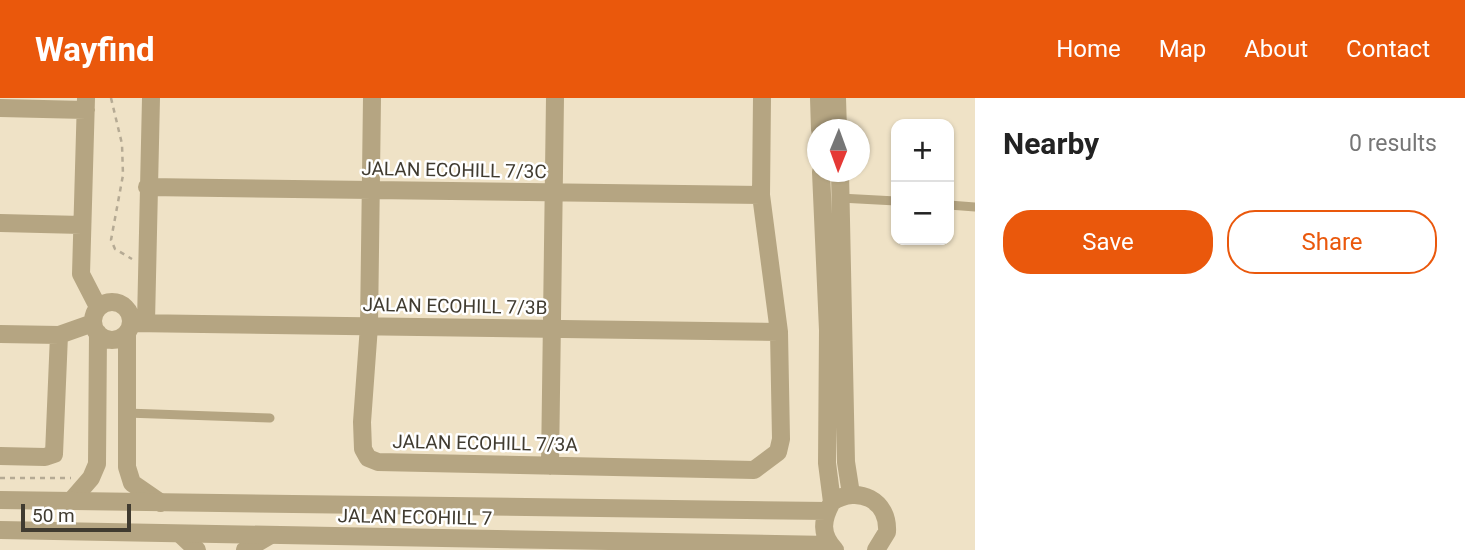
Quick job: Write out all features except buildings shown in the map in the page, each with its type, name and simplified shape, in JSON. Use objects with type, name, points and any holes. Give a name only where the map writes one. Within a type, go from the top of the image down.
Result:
[{"type":"street","points":[[151,98],[146,264],[135,326],[126,413],[127,467],[132,483],[161,503]]},
{"type":"street","name":"JALAN ECOHILL 7/3A","points":[[372,98],[369,326],[362,422],[363,449],[368,458],[378,462],[754,470],[778,452],[782,439],[779,332]]},
{"type":"street","points":[[550,466],[555,98]]},
{"type":"street","points":[[762,98],[761,195],[779,332]]},
{"type":"street","points":[[820,98],[820,119]]},
{"type":"street","points":[[837,98],[838,119]]},
{"type":"street","points":[[0,108],[86,104],[81,274],[96,321],[97,464],[91,478],[71,501]]},
{"type":"street","points":[[821,182],[828,330],[829,507],[824,528],[832,547]]},
{"type":"street","points":[[839,182],[846,462],[851,494]]},
{"type":"street","name":"JALAN ECOHILL 7/3C","points":[[147,187],[761,195]]},
{"type":"street","points":[[0,223],[82,225]]},
{"type":"street","points":[[0,334],[59,335],[96,321],[108,302],[120,303],[129,311],[135,326]]},
{"type":"street","points":[[96,321],[112,340],[135,326]]},
{"type":"street","name":"JALAN ECOHILL 7/3B","points":[[135,326],[369,326],[779,332]]},
{"type":"street","points":[[0,456],[52,457],[56,451],[59,335]]},
{"type":"street","points":[[829,507],[851,494],[872,498],[883,509],[887,532],[876,550]]},
{"type":"street","name":"JALAN ECOHILL 7","points":[[0,500],[829,507]]},
{"type":"street","name":"JALAN ECOHILL 7","points":[[0,530],[832,547]]},
{"type":"street","points":[[180,534],[197,550]]},
{"type":"street","points":[[244,550],[269,536]]},
{"type":"lane","points":[[840,198],[891,201]]},
{"type":"lane","points":[[954,205],[975,207]]},
{"type":"lane","points":[[126,413],[270,418]]},
{"type":"path","points":[[111,98],[122,144],[123,175],[111,240],[115,249],[146,264]]},
{"type":"path","points":[[0,478],[91,478]]}]
